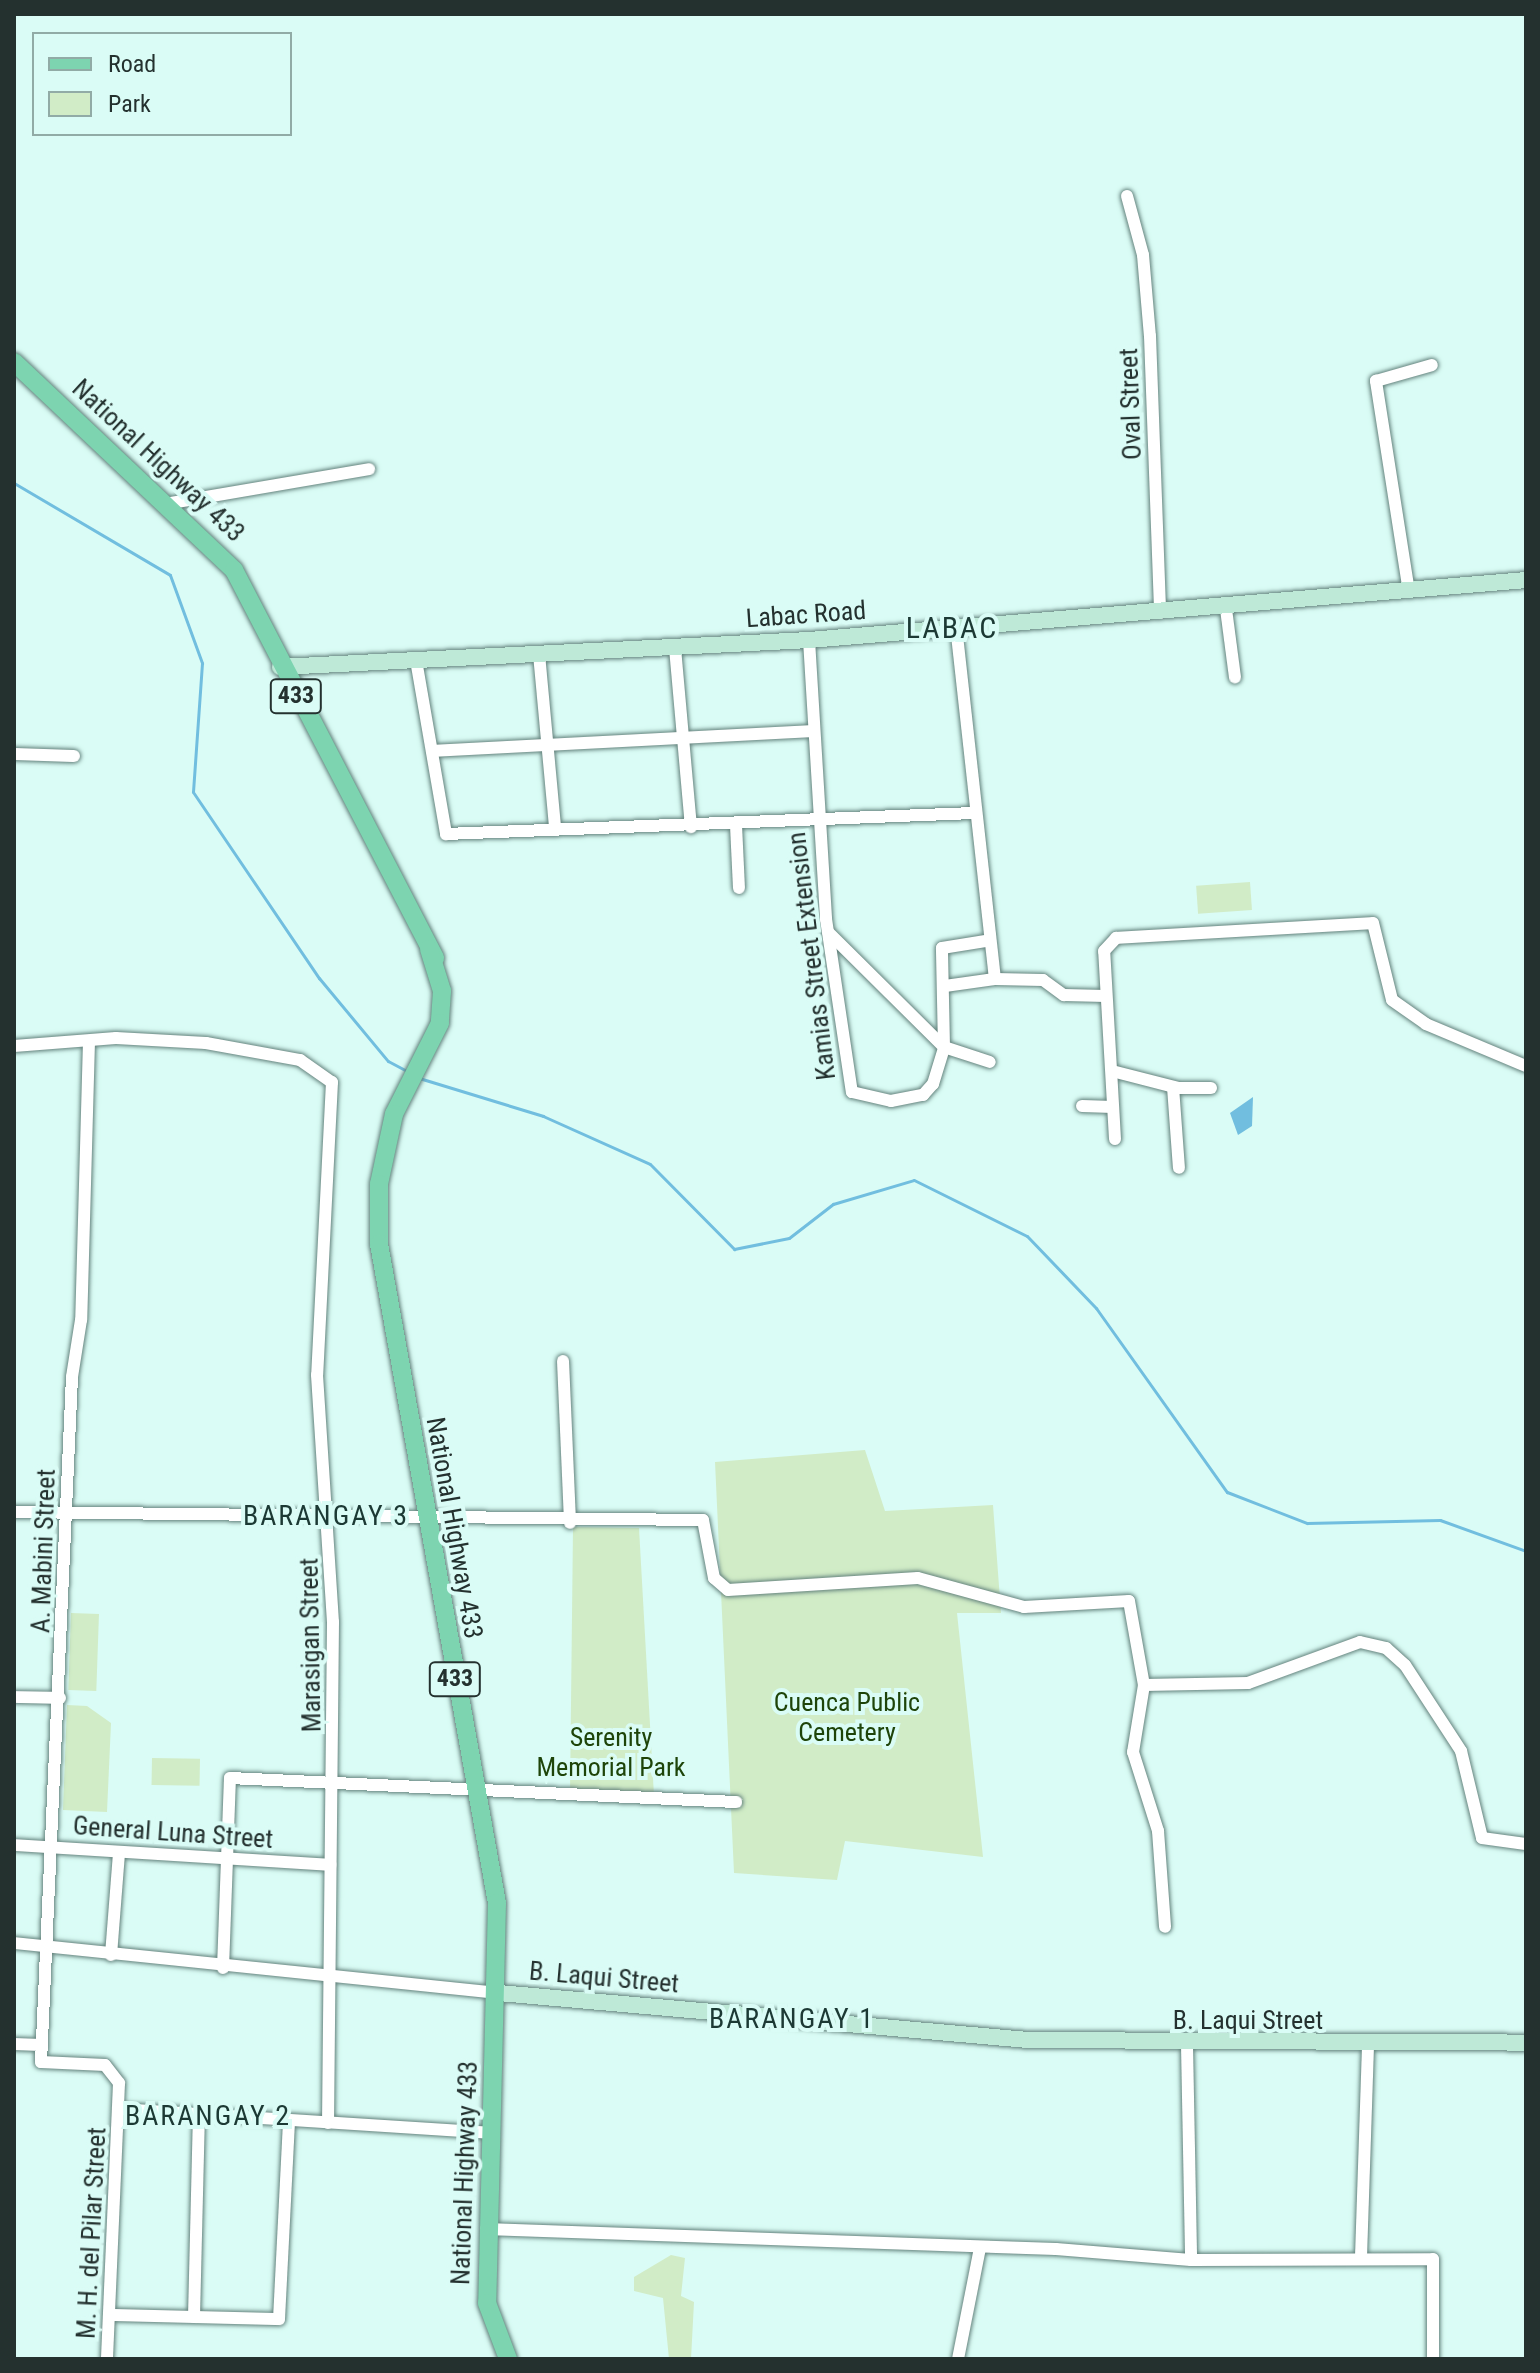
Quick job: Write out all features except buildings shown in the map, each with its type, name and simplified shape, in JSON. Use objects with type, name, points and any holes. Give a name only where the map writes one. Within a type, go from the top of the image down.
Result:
[{"type":"main road","name":"National Highway 433","points":[[14,362],[171,503],[234,570],[280,667],[429,949],[443,1004],[438,1042],[397,1122],[379,1184],[379,1244],[497,1903],[499,1993],[486,2229],[487,2303],[508,2359]]},
{"type":"street","name":"Oval Street","points":[[1127,196],[1143,255],[1150,336],[1160,613]]},
{"type":"street","points":[[1409,592],[1376,381],[1432,365]]},
{"type":"street","points":[[171,503],[369,469]]},
{"type":"street","name":"Labac Road","points":[[280,667],[809,640],[956,626],[1226,609],[1526,580]]},
{"type":"street","points":[[1226,609],[1235,677]]},
{"type":"street","points":[[956,626],[985,941],[995,979]]},
{"type":"street","name":"Kamias Street Extension","points":[[809,640],[812,731],[828,931],[852,1092],[891,1101],[923,1095],[944,1047],[942,948],[985,941]]},
{"type":"street","points":[[675,648],[691,827]]},
{"type":"street","points":[[539,654],[551,744],[555,828]]},
{"type":"street","points":[[416,660],[446,834],[555,828],[818,822],[973,813]]},
{"type":"street","points":[[432,751],[812,731]]},
{"type":"street","points":[[14,754],[74,756]]},
{"type":"street","points":[[736,825],[739,888]]},
{"type":"street","points":[[1115,1139],[1106,996],[1110,939],[1373,923],[1384,943],[1392,1000],[1426,1024],[1526,1066]]},
{"type":"street","points":[[828,931],[944,1047],[990,1062]]},
{"type":"street","points":[[945,986],[995,979],[1043,980],[1064,995],[1106,996]]},
{"type":"street","points":[[14,1046],[89,1041]]},
{"type":"street","name":"Marasigan Street","points":[[89,1041],[206,1043],[300,1060],[332,1082],[333,1121],[317,1375],[330,1516],[335,1785],[330,1865],[328,2123]]},
{"type":"street","name":"A. Mabini Street","points":[[41,2062],[89,1041]]},
{"type":"street","points":[[1112,1071],[1173,1087],[1211,1088]]},
{"type":"street","points":[[1173,1087],[1179,1168]]},
{"type":"street","points":[[1082,1106],[1113,1107]]},
{"type":"street","points":[[563,1361],[570,1523]]},
{"type":"street","points":[[14,1512],[67,1516],[426,1516],[570,1523],[703,1520],[714,1578],[728,1590],[918,1578],[1024,1607],[1129,1601],[1144,1685],[1133,1752],[1158,1831],[1165,1927]]},
{"type":"street","points":[[1144,1685],[1248,1683],[1345,1643],[1386,1648],[1466,1761],[1482,1838],[1526,1844]]},
{"type":"street","points":[[14,1697],[60,1698]]},
{"type":"street","points":[[223,1968],[230,1778],[736,1802]]},
{"type":"street","name":"General Luna Street","points":[[14,1845],[330,1865]]},
{"type":"street","points":[[111,1955],[119,1853]]},
{"type":"street","name":"B. Laqui Street","points":[[14,1943],[223,1968],[1028,2040],[1187,2045],[1526,2043]]},
{"type":"street","points":[[14,2044],[41,2045]]},
{"type":"street","points":[[1187,2045],[1191,2260]]},
{"type":"street","points":[[1361,2257],[1368,2045]]},
{"type":"street","name":"M. H. del Pilar Street","points":[[41,2062],[111,2069],[121,2109],[107,2359]]},
{"type":"street","points":[[121,2109],[199,2117],[491,2133]]},
{"type":"street","points":[[194,2317],[199,2117]]},
{"type":"street","points":[[110,2315],[279,2319],[289,2121]]},
{"type":"street","points":[[486,2229],[980,2248],[1191,2260],[1433,2259],[1433,2359]]},
{"type":"street","points":[[958,2359],[980,2248]]},
{"type":"green space","points":[[1250,882],[1252,910],[1198,914],[1196,886]]},
{"type":"green space","name":"Cuenca Public Cemetery","points":[[865,1450],[885,1511],[993,1505],[1001,1613],[957,1613],[983,1857],[845,1841],[837,1880],[734,1873],[715,1462]]},
{"type":"green space","name":"Serenity Memorial Park","points":[[573,1527],[639,1528],[654,1796],[570,1793]]},
{"type":"green space","points":[[71,1613],[99,1614],[96,1691],[68,1690]]},
{"type":"green space","points":[[67,1705],[87,1706],[111,1723],[107,1812],[63,1810]]},
{"type":"green space","points":[[152,1758],[200,1759],[200,1786],[152,1785]]},
{"type":"green space","points":[[671,2255],[685,2258],[681,2296],[694,2302],[691,2359],[669,2359],[663,2298],[634,2291],[634,2277]]},
{"type":"water","points":[[1253,1097],[1252,1126],[1238,1135],[1230,1113]]},
{"type":"waterway","points":[[14,483],[170,575],[202,663],[193,792],[319,978],[388,1061],[409,1072]]},
{"type":"waterway","points":[[419,1078],[543,1116],[650,1164],[734,1249],[789,1238],[833,1204],[914,1180],[1027,1236],[1096,1308],[1227,1492],[1307,1523],[1440,1520],[1526,1551]]},
{"type":"district","name":"LABAC","points":[[952,628]]},
{"type":"district","name":"BARANGAY 3","points":[[326,1516]]},
{"type":"district","name":"BARANGAY 1","points":[[792,2019]]},
{"type":"district","name":"BARANGAY 2","points":[[208,2116]]}]
